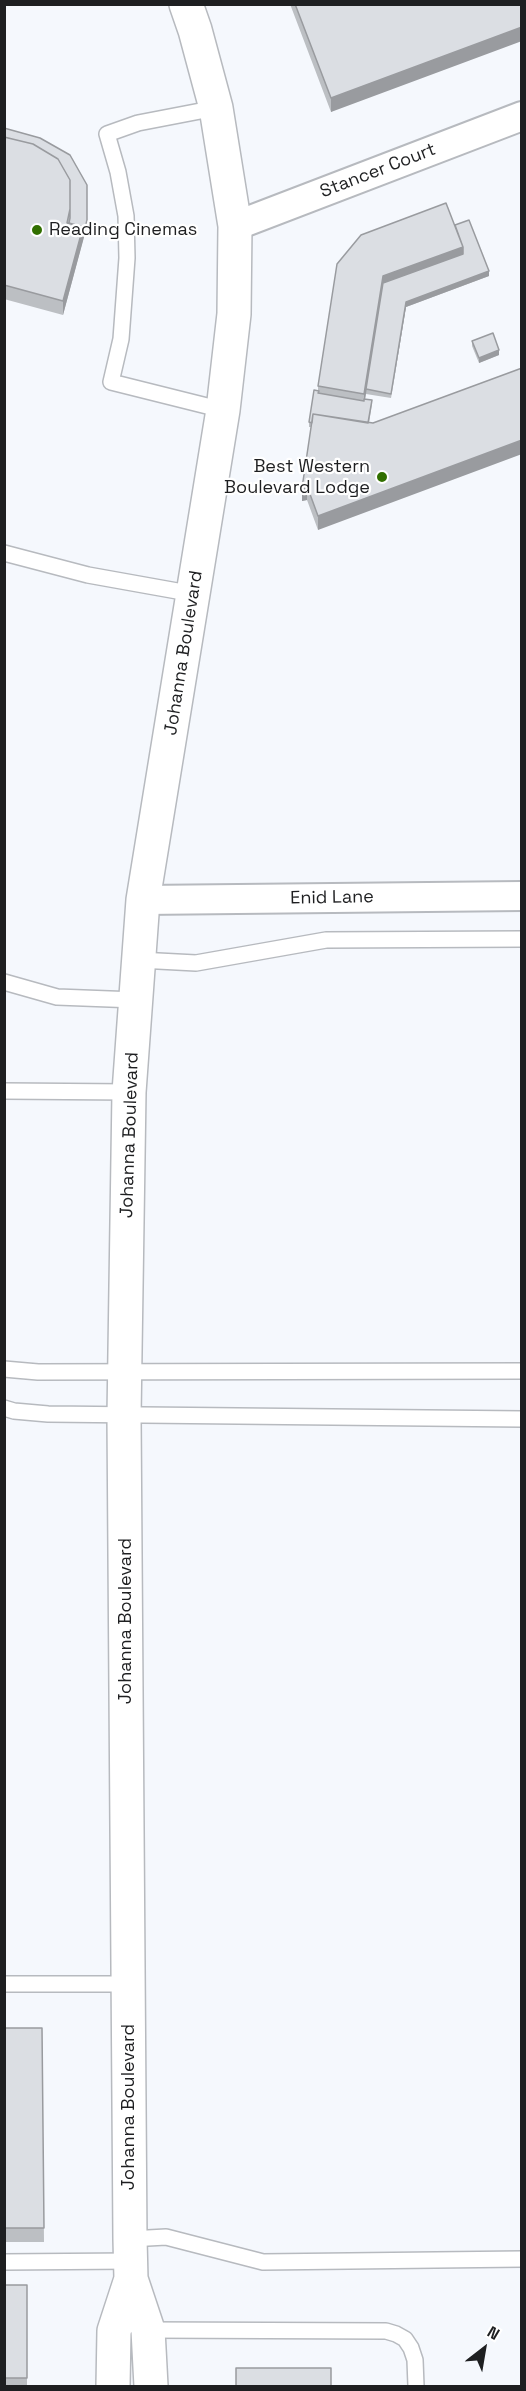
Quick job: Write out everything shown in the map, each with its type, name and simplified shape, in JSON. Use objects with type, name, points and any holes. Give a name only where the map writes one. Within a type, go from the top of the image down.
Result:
[{"type":"street","name":"Johanna Boulevard","points":[[151,2386],[148,2330],[131,2260],[124,1416],[129,1092],[143,900],[223,410],[234,314],[235,226],[216,108],[186,4]]},
{"type":"street","name":"Stancer Court","points":[[235,226],[522,116]]},
{"type":"street","name":"Enid Lane","points":[[143,900],[522,896]]},
{"type":"street","name":"Johanna Boulevard","points":[[113,2386],[114,2331],[131,2260]]},
{"type":"lane","points":[[216,108],[138,123],[107,134],[118,172],[126,216],[127,258],[121,339],[111,382],[223,410]]},
{"type":"lane","points":[[4,553],[88,575],[194,594]]},
{"type":"lane","points":[[139,960],[196,963],[326,940],[522,939]]},
{"type":"lane","points":[[4,982],[57,997],[136,1000]]},
{"type":"lane","points":[[4,1091],[129,1092]]},
{"type":"lane","points":[[4,1369],[38,1372],[522,1371]]},
{"type":"lane","points":[[4,1408],[32,1414],[124,1416],[522,1419]]},
{"type":"lane","points":[[4,1984],[128,1984]]},
{"type":"lane","points":[[4,2262],[131,2260],[166,2237],[263,2262],[522,2259]]},
{"type":"lane","points":[[148,2330],[386,2331],[405,2339],[411,2348],[416,2360],[416,2386]]},
{"type":"building","points":[[295,4],[522,4],[522,27],[331,98]]},
{"type":"building","points":[[4,128],[40,138],[70,155],[87,185],[87,220],[83,236],[83,227],[69,223],[70,180],[58,159],[33,144],[4,137]]},
{"type":"building","name":"Reading Cinemas","points":[[4,137],[33,144],[58,159],[70,180],[70,209],[67,223],[83,227],[63,301],[4,285]]},
{"type":"building","name":"Best Western Boulevard Lodge","points":[[446,203],[463,247],[383,276],[364,394],[318,386],[337,264],[361,235]]},
{"type":"building","points":[[469,220],[489,271],[406,302],[391,394],[366,389],[383,283],[463,254],[463,247],[455,225]]},
{"type":"building","points":[[493,333],[499,350],[479,358],[472,341]]},
{"type":"building","name":"Best Western Boulevard Lodge","points":[[522,368],[522,440],[318,516],[307,486],[302,488],[313,414],[373,423]]},
{"type":"building","points":[[314,390],[319,391],[318,393],[364,401],[364,399],[372,400],[368,423],[313,414],[312,423],[309,422]]},
{"type":"building","points":[[4,2028],[42,2028],[44,2228],[4,2228]]},
{"type":"building","points":[[4,2285],[27,2285],[27,2378],[4,2378]]},
{"type":"building","points":[[236,2368],[331,2368],[331,2386],[236,2386]]},
{"type":"place","name":"Reading Cinemas","points":[[37,230]]},
{"type":"place","name":"Best Western Boulevard Lodge","points":[[382,477]]}]
